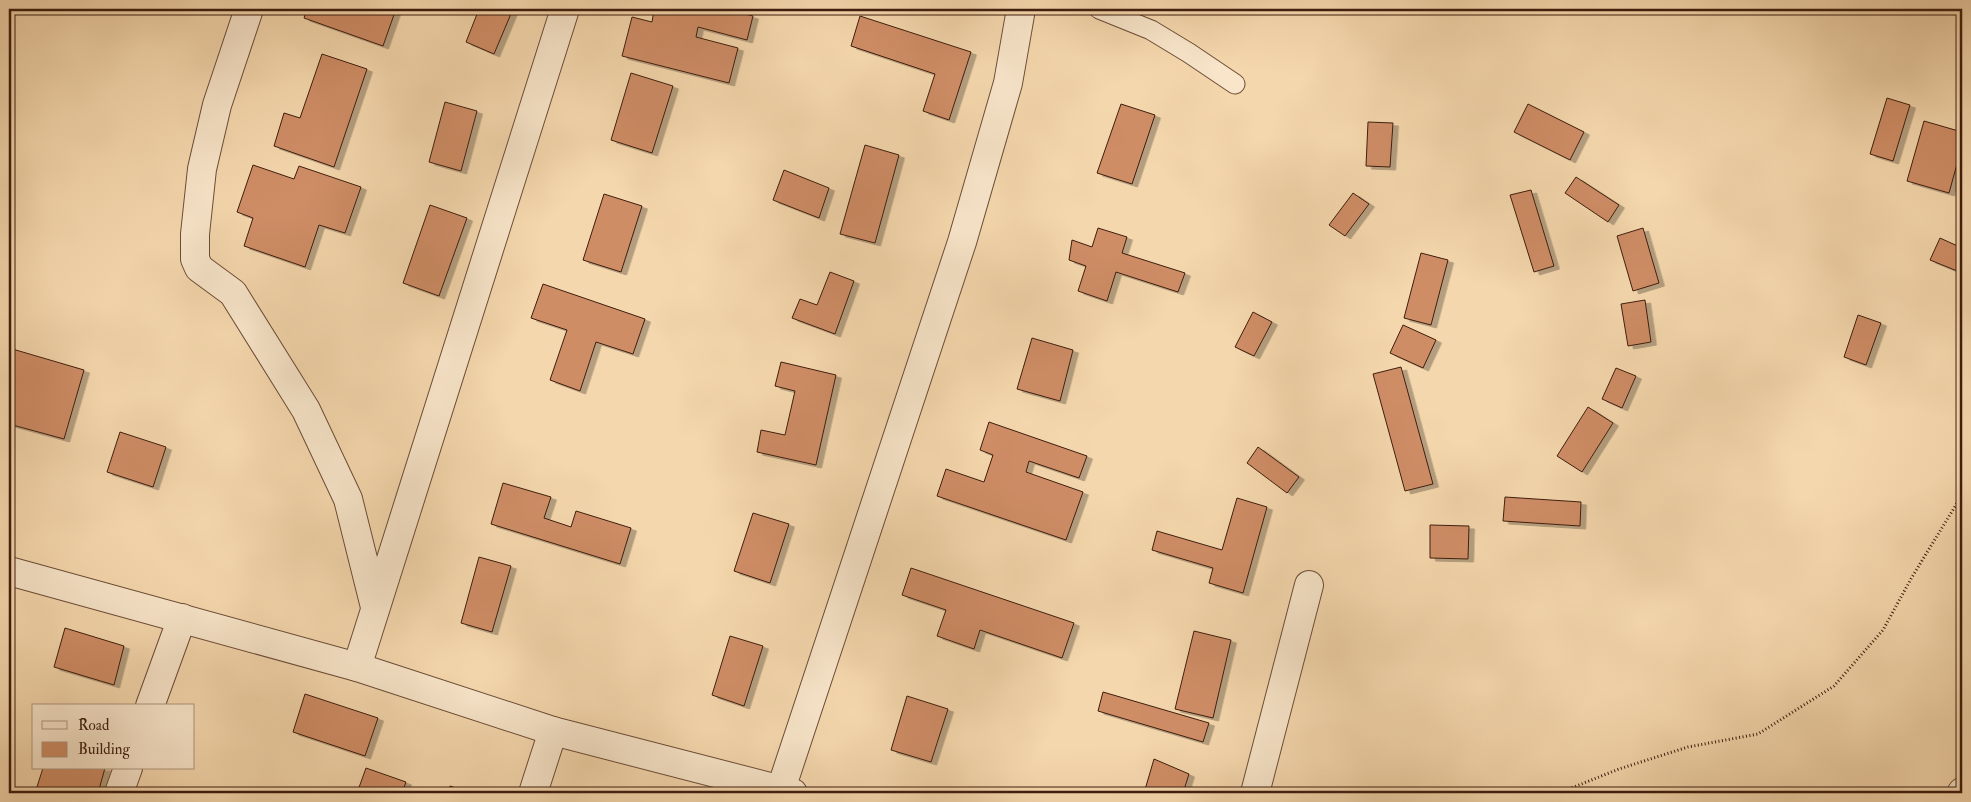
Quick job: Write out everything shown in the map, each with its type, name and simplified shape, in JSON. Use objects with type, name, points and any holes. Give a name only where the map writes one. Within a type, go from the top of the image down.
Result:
[{"type":"street","points":[[248,9],[217,105],[202,169],[195,234],[195,259],[199,268],[233,293],[306,410],[348,499],[376,608]]},
{"type":"street","points":[[357,667],[565,9]]},
{"type":"street","points":[[9,571],[357,667],[553,731],[787,791],[962,242],[1008,83],[1021,9]]},
{"type":"street","points":[[1255,793],[1309,585]]},
{"type":"street","points":[[151,704],[182,618]]},
{"type":"street","points":[[533,793],[553,731]]},
{"type":"street","points":[[119,793],[127,770]]},
{"type":"lane","points":[[1099,9],[1151,30],[1235,84]]},
{"type":"path","points":[[1559,793],[1619,769],[1688,747],[1758,734],[1834,686],[1883,630],[1912,577],[1962,495]]},
{"type":"building","points":[[307,9],[396,9],[383,46],[304,18]]},
{"type":"building","points":[[479,9],[513,9],[494,54],[466,42]]},
{"type":"building","points":[[651,9],[726,9],[753,16],[747,40],[698,27],[696,37],[738,48],[729,83],[622,56],[632,17],[652,22],[654,10]]},
{"type":"building","points":[[1939,9],[1962,9],[1962,15]]},
{"type":"building","points":[[860,16],[971,52],[949,120],[923,111],[935,74],[851,46]]},
{"type":"building","points":[[322,54],[367,69],[334,167],[274,146],[284,113],[300,118]]},
{"type":"building","points":[[631,73],[673,86],[652,153],[611,140]]},
{"type":"building","points":[[1887,98],[1910,105],[1893,161],[1870,154]]},
{"type":"building","points":[[445,102],[477,111],[461,171],[429,162]]},
{"type":"building","points":[[1121,104],[1155,115],[1132,184],[1097,173]]},
{"type":"building","points":[[1528,104],[1584,132],[1570,160],[1514,132]]},
{"type":"building","points":[[1924,121],[1962,132],[1962,146],[1949,193],[1907,181]]},
{"type":"building","points":[[1368,122],[1393,123],[1390,167],[1366,166]]},
{"type":"building","points":[[865,145],[899,155],[875,243],[840,234]]},
{"type":"building","points":[[253,165],[294,179],[299,166],[361,187],[345,233],[319,225],[305,267],[244,246],[253,218],[237,212]]},
{"type":"building","points":[[784,170],[829,188],[819,218],[773,200]]},
{"type":"building","points":[[1576,177],[1619,205],[1608,222],[1565,193]]},
{"type":"building","points":[[1531,190],[1554,266],[1534,272],[1510,195]]},
{"type":"building","points":[[1353,193],[1369,204],[1345,236],[1329,225]]},
{"type":"building","points":[[604,194],[642,206],[621,272],[583,260]]},
{"type":"building","points":[[430,205],[467,218],[439,296],[403,283]]},
{"type":"building","points":[[1098,228],[1127,237],[1122,253],[1185,273],[1178,292],[1116,272],[1107,301],[1078,291],[1086,266],[1069,260],[1072,240],[1092,247]]},
{"type":"building","points":[[1643,228],[1659,283],[1633,291],[1617,236]]},
{"type":"building","points":[[1940,238],[1962,248],[1962,273],[1930,260]]},
{"type":"building","points":[[1421,253],[1448,260],[1431,325],[1404,318]]},
{"type":"building","points":[[830,272],[854,281],[835,334],[792,318],[800,299],[817,305]]},
{"type":"building","points":[[543,284],[645,319],[633,354],[596,342],[580,391],[550,380],[567,330],[531,318]]},
{"type":"building","points":[[1645,300],[1651,342],[1628,346],[1621,304]]},
{"type":"building","points":[[1253,312],[1272,322],[1254,356],[1235,347]]},
{"type":"building","points":[[1858,315],[1881,323],[1866,365],[1844,357]]},
{"type":"building","points":[[1403,325],[1436,340],[1423,368],[1390,353]]},
{"type":"building","points":[[1032,338],[1073,350],[1060,401],[1017,389]]},
{"type":"building","points":[[9,348],[84,370],[64,439],[9,424]]},
{"type":"building","points":[[781,362],[836,375],[816,465],[757,452],[761,430],[785,435],[795,391],[775,386]]},
{"type":"building","points":[[1401,367],[1433,484],[1405,491],[1373,374]]},
{"type":"building","points":[[1616,368],[1636,376],[1622,408],[1602,399]]},
{"type":"building","points":[[1588,407],[1613,423],[1582,472],[1557,456]]},
{"type":"building","points":[[989,422],[1087,456],[1079,478],[1029,461],[1026,472],[1083,492],[1066,540],[937,496],[946,469],[984,482],[993,455],[980,450]]},
{"type":"building","points":[[120,432],[166,447],[153,487],[107,472]]},
{"type":"building","points":[[1258,447],[1299,477],[1287,493],[1247,463]]},
{"type":"building","points":[[503,483],[551,497],[544,518],[571,527],[576,511],[631,528],[620,564],[491,524]]},
{"type":"building","points":[[1505,497],[1581,502],[1580,526],[1503,521]]},
{"type":"building","points":[[1237,498],[1267,507],[1243,593],[1209,583],[1213,568],[1152,550],[1157,531],[1222,550]]},
{"type":"building","points":[[753,513],[789,524],[770,583],[734,571]]},
{"type":"building","points":[[1430,525],[1469,526],[1468,559],[1430,558]]},
{"type":"building","points":[[479,557],[511,566],[492,632],[461,623]]},
{"type":"building","points":[[911,568],[1074,623],[1062,658],[980,630],[974,649],[937,636],[946,610],[902,595]]},
{"type":"building","points":[[65,628],[124,646],[114,685],[54,667]]},
{"type":"building","points":[[1194,631],[1231,640],[1213,718],[1175,709]]},
{"type":"building","points":[[730,636],[763,646],[744,706],[712,695]]},
{"type":"building","points":[[1103,692],[1209,723],[1203,742],[1098,711]]},
{"type":"building","points":[[305,694],[378,718],[365,756],[293,732]]},
{"type":"building","points":[[907,696],[948,709],[931,762],[891,750]]},
{"type":"building","points":[[1154,759],[1189,774],[1183,793],[1144,793]]},
{"type":"building","points":[[366,768],[406,782],[402,793],[357,793]]},
{"type":"building","points":[[42,770],[104,770],[98,793],[35,793]]},
{"type":"building","points":[[450,786],[471,793],[448,793]]}]
